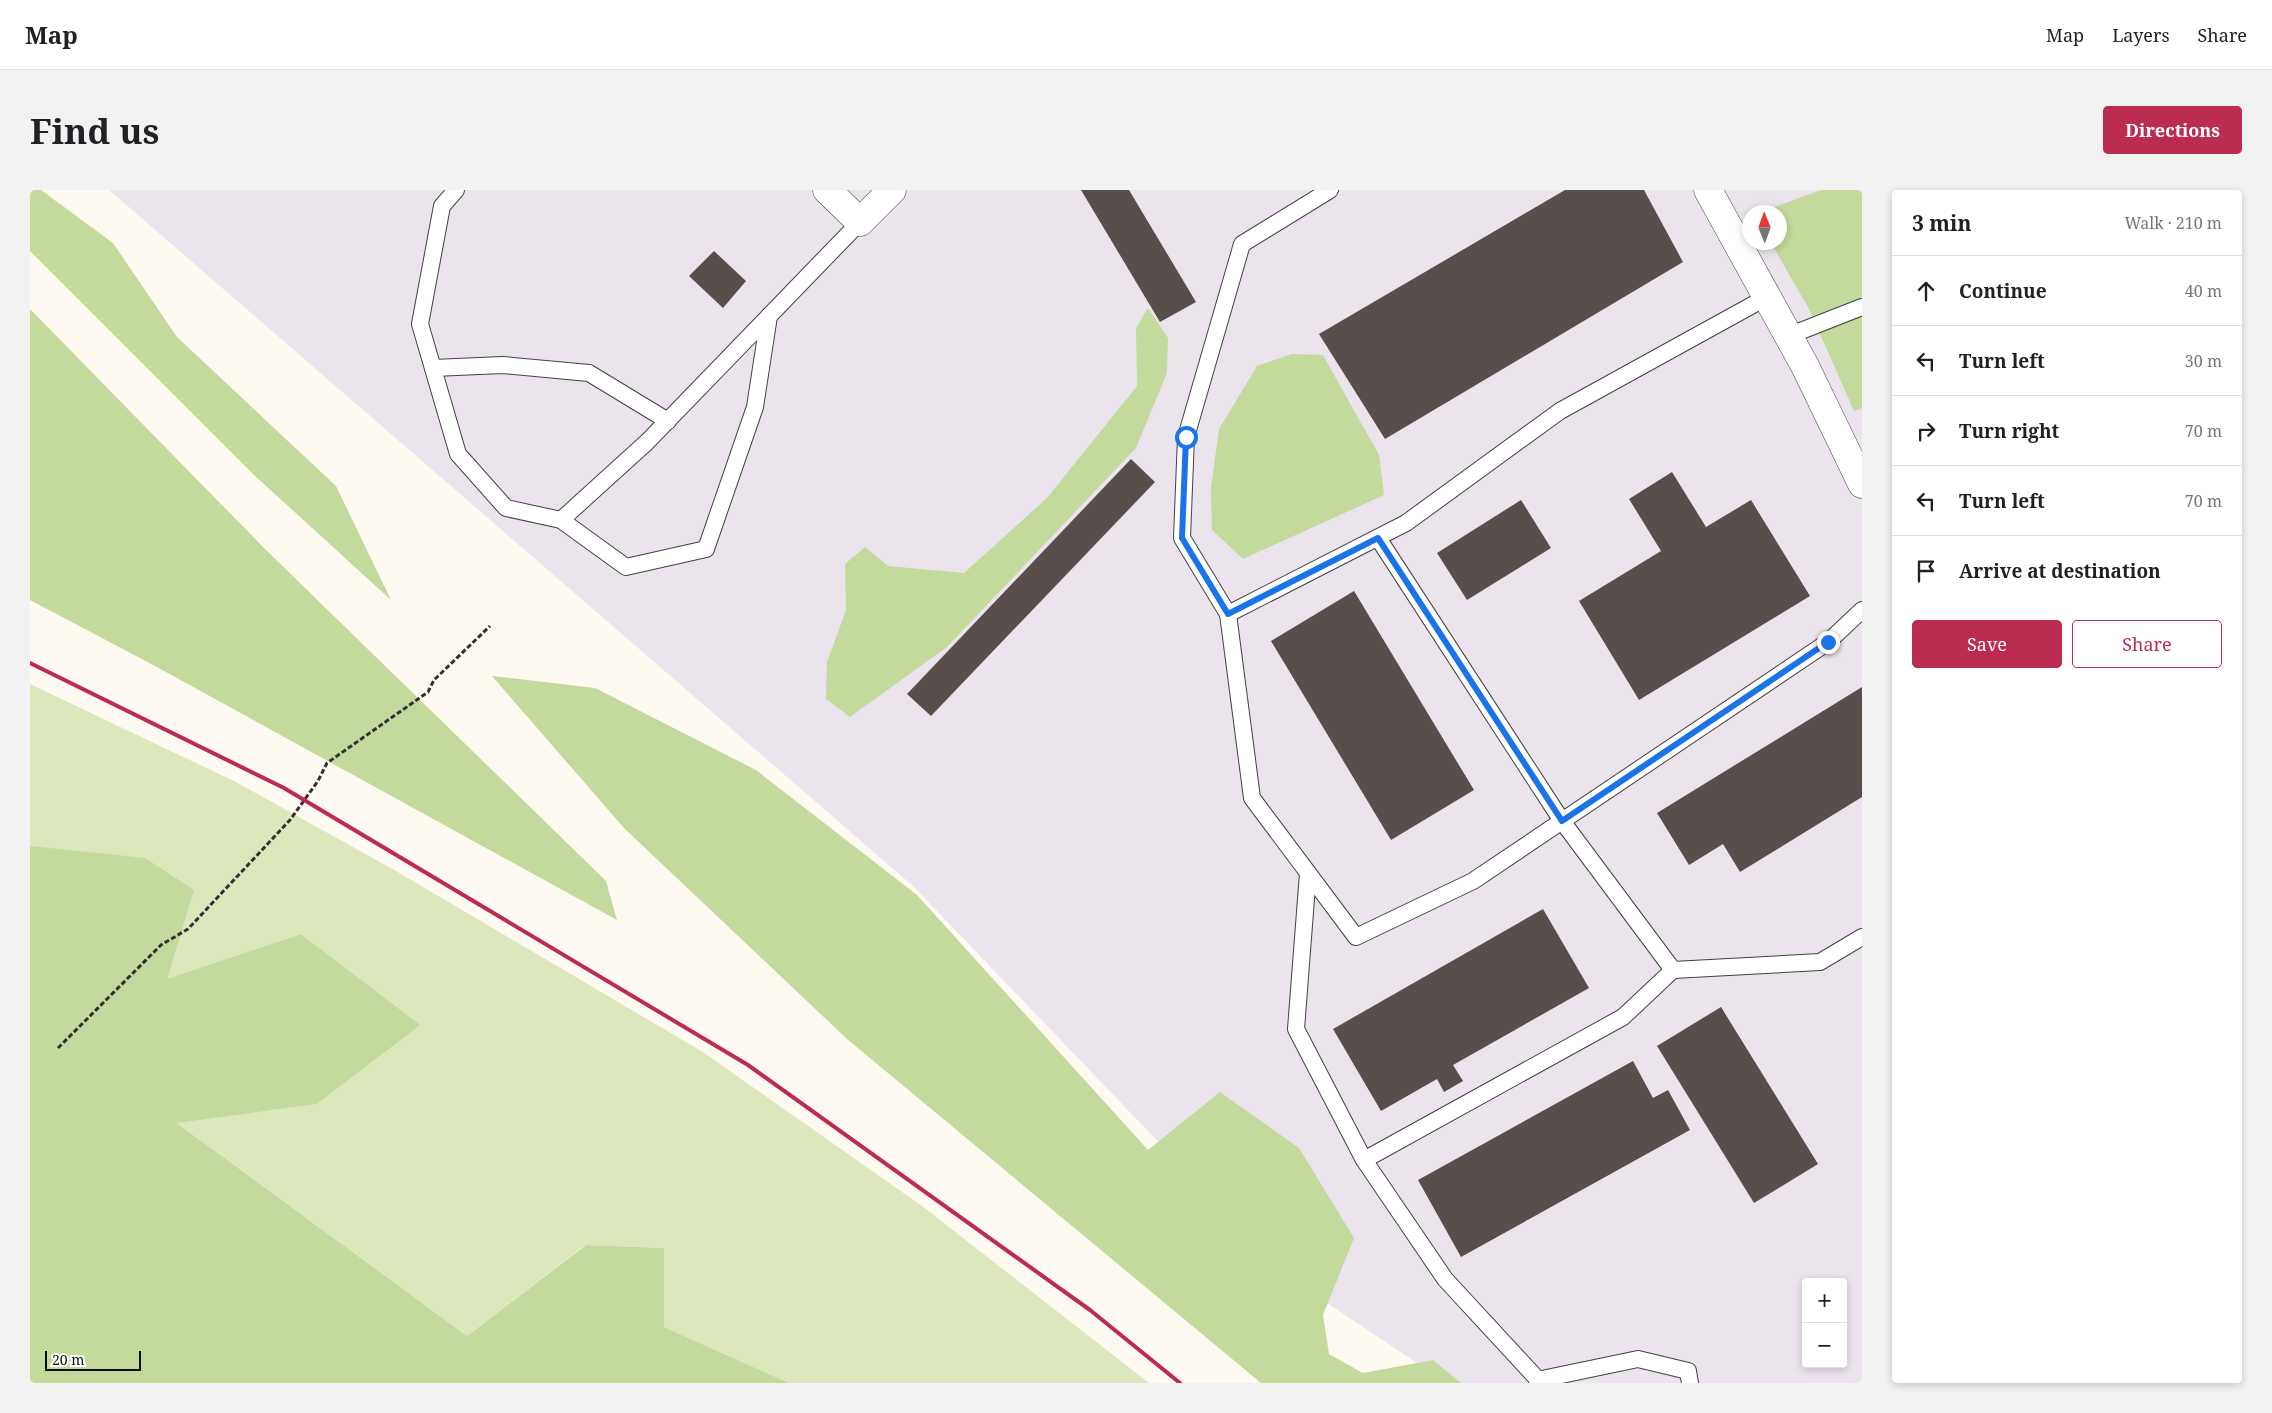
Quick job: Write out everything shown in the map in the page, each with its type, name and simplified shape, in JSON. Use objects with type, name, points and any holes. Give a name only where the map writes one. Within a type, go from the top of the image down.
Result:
[{"type":"street","points":[[827,190],[860,222],[892,190]]},
{"type":"street","points":[[1708,190],[1788,336],[1862,484]]},
{"type":"lane","points":[[456,190],[442,206],[420,324],[458,454],[506,508],[561,520],[626,567],[706,549],[755,407],[769,316]]},
{"type":"lane","points":[[1330,190],[1242,244],[1186,437],[1182,538],[1228,614],[1252,798],[1356,937],[1473,881],[1828,642],[1862,610]]},
{"type":"lane","points":[[561,520],[668,420],[860,222]]},
{"type":"lane","points":[[1228,614],[1406,524],[1560,412],[1767,298]]},
{"type":"lane","points":[[1788,336],[1862,307]]},
{"type":"lane","points":[[433,368],[503,365],[589,373],[668,420]]},
{"type":"lane","points":[[1378,538],[1562,821],[1673,970]]},
{"type":"lane","points":[[1308,873],[1296,1029],[1364,1160],[1445,1279],[1539,1382],[1638,1359],[1688,1371],[1690,1383]]},
{"type":"lane","points":[[1364,1160],[1623,1017],[1673,970],[1820,962],[1862,937]]},
{"type":"path","points":[[58,1048],[161,945],[188,929],[295,814],[318,781],[327,762],[428,692],[434,680],[490,626]]},
{"type":"shaded area","points":[[109,190],[1862,190],[1862,1383],[1447,1383],[1288,1277],[913,886]]},
{"type":"green space","points":[[30,190],[41,190],[113,243],[177,337],[336,486],[391,600],[253,474],[30,251]]},
{"type":"green space","points":[[1821,190],[1862,190],[1862,408],[1854,411],[1809,309],[1775,250],[1787,250],[1787,205],[1780,205]]},
{"type":"green space","points":[[1148,308],[1168,338],[1167,373],[1136,448],[947,647],[850,717],[826,699],[827,662],[846,610],[845,564],[865,547],[888,566],[964,573],[1047,498],[1137,386],[1136,328]]},
{"type":"green space","points":[[30,309],[264,548],[606,881],[617,920],[155,666],[30,600]]},
{"type":"green space","points":[[1292,354],[1323,355],[1379,455],[1384,495],[1243,559],[1212,530],[1211,488],[1219,429],[1257,366]]},
{"type":"green space","points":[[492,676],[595,688],[756,770],[917,895],[1148,1150],[1220,1092],[1299,1148],[1354,1238],[1323,1315],[1329,1354],[1363,1373],[1433,1360],[1461,1383],[1261,1383],[847,1039],[624,828]]},
{"type":"green space","points":[[30,684],[236,782],[396,871],[703,1052],[922,1206],[1149,1383],[789,1383],[664,1327],[664,1248],[585,1245],[467,1336],[176,1122],[317,1104],[419,1025],[301,934],[166,980],[34,846],[30,846]]},
{"type":"green space","points":[[30,846],[145,858],[194,890],[167,979],[301,934],[420,1025],[317,1104],[177,1123],[467,1336],[586,1245],[664,1248],[664,1327],[789,1383],[30,1383]]},
{"type":"building","points":[[1081,190],[1129,190],[1196,302],[1160,322]]},
{"type":"building","points":[[1565,190],[1644,190],[1683,262],[1385,439],[1319,334]]},
{"type":"building","points":[[714,251],[746,281],[723,308],[689,276]]},
{"type":"building","points":[[1131,459],[1155,482],[931,716],[907,694]]},
{"type":"building","points":[[1672,472],[1706,527],[1751,500],[1810,596],[1639,700],[1579,601],[1661,551],[1629,499]]},
{"type":"building","points":[[1521,500],[1551,548],[1467,600],[1437,553]]},
{"type":"building","points":[[1354,591],[1474,790],[1391,840],[1271,641]]},
{"type":"building","points":[[1862,687],[1862,797],[1740,872],[1723,844],[1689,865],[1657,813]]},
{"type":"building","points":[[1543,909],[1589,988],[1453,1065],[1463,1081],[1444,1092],[1437,1079],[1381,1111],[1333,1029]]},
{"type":"building","points":[[1721,1007],[1818,1164],[1754,1203],[1657,1046]]},
{"type":"building","points":[[1633,1061],[1653,1098],[1668,1090],[1690,1130],[1461,1257],[1418,1180]]},
{"type":"railway","points":[[30,663],[284,788],[748,1065],[1090,1310],[1180,1383]]},
{"type":"route","points":[[1186,437],[1182,538],[1228,614],[1378,538],[1562,821],[1828,642]]}]
